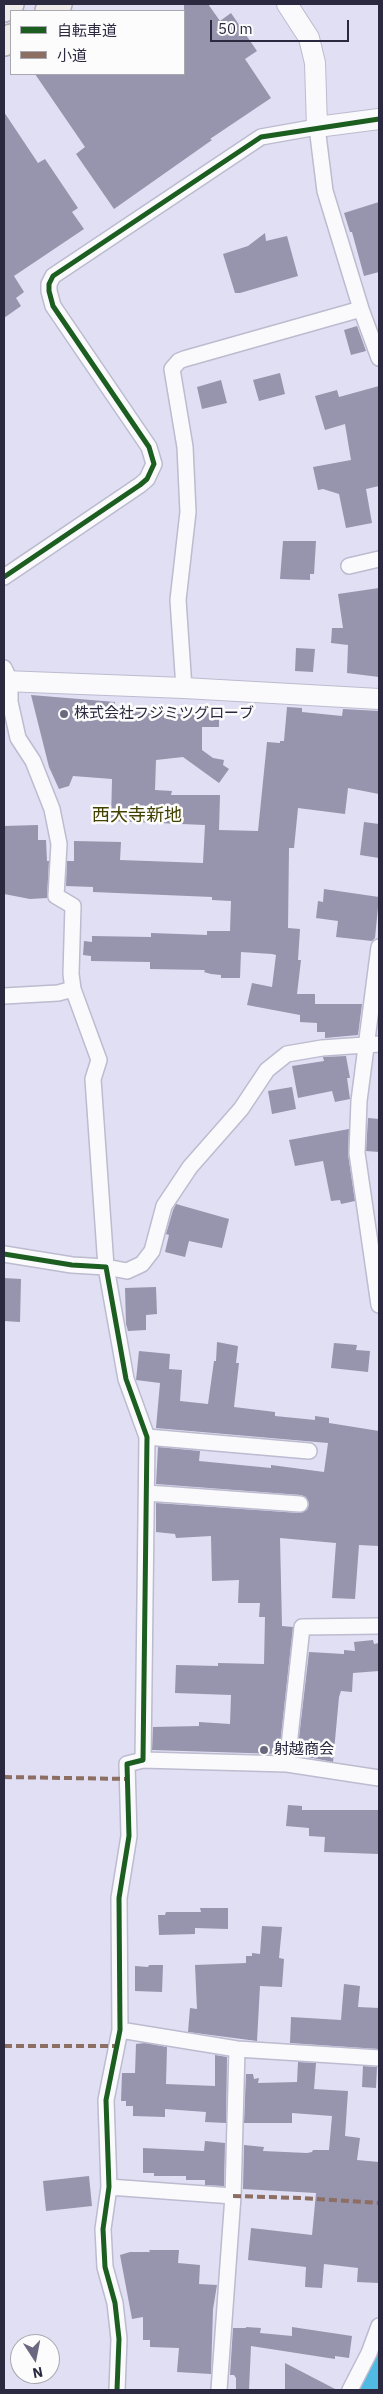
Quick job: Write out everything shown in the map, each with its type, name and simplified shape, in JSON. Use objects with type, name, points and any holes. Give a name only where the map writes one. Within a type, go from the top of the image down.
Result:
[{"type":"main road","points":[[4,9],[11,4]]},
{"type":"street","points":[[287,4],[309,38],[315,63],[317,127],[325,191],[379,358]]},
{"type":"street","points":[[4,577],[147,480],[154,464],[149,448],[54,306],[49,291],[49,284],[53,276],[261,137],[317,127],[379,120]]},
{"type":"street","points":[[184,688],[178,600],[188,512],[185,448],[172,369],[184,359],[362,309]]},
{"type":"street","points":[[349,566],[379,559]]},
{"type":"street","points":[[143,1760],[147,1437],[126,1379],[106,1267],[93,1079],[99,1060],[74,989],[71,974],[74,906],[56,896],[59,844],[52,810],[33,761],[18,738],[6,677],[379,699]]},
{"type":"street","points":[[379,946],[373,1044],[359,1101],[357,1153],[379,1305]]},
{"type":"street","points":[[4,996],[58,993],[74,989]]},
{"type":"street","points":[[4,1254],[72,1265],[106,1267],[127,1271],[142,1264],[152,1251],[164,1206],[190,1167],[241,1109],[266,1070],[287,1054],[373,1044]]},
{"type":"street","points":[[147,1437],[309,1451]]},
{"type":"street","points":[[147,1493],[300,1504]]},
{"type":"street","points":[[287,1764],[302,1627],[379,1626]]},
{"type":"street","points":[[117,2390],[118,2338],[116,2312],[105,2267],[103,2229],[109,2187],[106,2100],[120,2030],[119,1898],[129,1836],[128,1764],[143,1760],[287,1764],[379,1778]]},
{"type":"street","points":[[120,2030],[237,2049],[379,2058]]},
{"type":"street","points":[[219,2390],[233,2196],[237,2049]]},
{"type":"street","points":[[109,2187],[233,2196]]},
{"type":"street","points":[[350,2390],[369,2353],[379,2326]]},
{"type":"water","points":[[379,2348],[379,2390],[357,2390],[362,2383]]},
{"type":"building","points":[[184,4],[208,4],[220,21],[231,13],[257,51],[245,59],[271,98],[210,139],[212,140],[114,209],[76,154],[85,147],[36,75],[185,75]]},
{"type":"building","points":[[4,112],[38,163],[45,159],[78,208],[72,212],[84,229],[14,276],[24,292],[16,298],[21,306],[4,318]]},
{"type":"building","points":[[379,202],[379,272],[364,276],[352,232],[350,232],[344,213]]},
{"type":"building","points":[[265,233],[266,241],[287,236],[298,276],[235,293],[223,254],[248,246]]},
{"type":"building","points":[[357,326],[366,351],[351,355],[344,330]]},
{"type":"building","points":[[280,373],[285,394],[259,401],[253,380]]},
{"type":"building","points":[[221,380],[227,403],[202,409],[197,387]]},
{"type":"building","points":[[379,386],[379,486],[366,489],[372,523],[346,528],[339,494],[323,489],[318,490],[313,467],[351,460],[345,424],[325,430],[315,396],[337,390],[339,397]]},
{"type":"building","points":[[283,541],[316,541],[314,574],[310,574],[310,580],[280,579]]},
{"type":"building","points":[[379,588],[379,677],[347,673],[348,645],[331,643],[332,628],[343,628],[338,594]]},
{"type":"building","points":[[296,648],[315,649],[313,672],[295,671]]},
{"type":"building","points":[[31,695],[115,702],[114,710],[178,714],[219,713],[219,727],[202,727],[202,750],[213,758],[224,760],[223,765],[229,769],[219,783],[183,757],[156,760],[155,790],[172,791],[171,795],[220,795],[219,830],[258,831],[267,742],[280,743],[280,741],[284,741],[287,707],[302,708],[302,712],[342,716],[343,709],[379,711],[379,794],[348,788],[345,814],[298,808],[294,848],[289,848],[288,928],[300,929],[298,960],[301,960],[297,994],[315,994],[315,1004],[362,1004],[358,1035],[325,1038],[325,1032],[317,1032],[317,1023],[300,1022],[300,1015],[247,1005],[252,983],[272,987],[276,955],[241,952],[240,978],[221,978],[221,975],[204,972],[205,970],[150,969],[150,962],[91,961],[91,956],[83,955],[84,941],[92,942],[92,936],[151,937],[151,933],[207,935],[207,931],[230,931],[231,901],[212,900],[212,897],[93,892],[93,887],[66,886],[67,861],[74,861],[74,841],[121,842],[120,860],[203,863],[205,825],[111,821],[112,779],[73,776],[69,786],[59,789],[49,767]]},
{"type":"building","points":[[364,822],[379,824],[379,858],[360,855]]},
{"type":"building","points":[[38,825],[38,840],[46,840],[47,861],[49,861],[47,898],[30,899],[4,894],[4,826]]},
{"type":"building","points":[[324,889],[379,897],[375,938],[372,941],[336,937],[338,921],[316,918],[318,901],[323,902]]},
{"type":"building","points":[[346,1056],[350,1078],[347,1078],[350,1099],[335,1102],[332,1091],[298,1098],[292,1066],[324,1061],[323,1057]]},
{"type":"building","points":[[292,1087],[296,1109],[272,1114],[268,1091]]},
{"type":"building","points":[[368,1118],[379,1119],[379,1152],[366,1151]]},
{"type":"building","points":[[349,1129],[348,1154],[355,1201],[341,1204],[340,1200],[331,1201],[323,1161],[295,1166],[289,1140]]},
{"type":"building","points":[[176,1204],[229,1219],[222,1248],[189,1241],[185,1257],[165,1252],[169,1235],[166,1234]]},
{"type":"building","points":[[4,1278],[21,1279],[20,1322],[4,1321]]},
{"type":"building","points":[[156,1287],[157,1314],[146,1315],[146,1330],[128,1331],[126,1324],[125,1288]]},
{"type":"building","points":[[217,1342],[238,1346],[236,1363],[239,1363],[234,1407],[275,1412],[275,1416],[315,1420],[315,1416],[329,1418],[329,1423],[379,1431],[379,1546],[359,1545],[355,1599],[332,1598],[336,1543],[280,1538],[282,1626],[293,1627],[279,1754],[152,1750],[153,1727],[199,1726],[199,1722],[230,1724],[231,1695],[175,1693],[176,1665],[218,1666],[218,1663],[264,1664],[265,1617],[259,1617],[260,1603],[238,1603],[239,1580],[212,1581],[211,1536],[176,1538],[175,1534],[156,1532],[156,1503],[299,1513],[307,1510],[309,1504],[306,1497],[301,1495],[156,1484],[158,1447],[200,1451],[199,1461],[271,1468],[271,1465],[324,1472],[328,1443],[156,1428],[160,1383],[136,1380],[139,1351],[170,1354],[169,1369],[182,1370],[180,1401],[208,1404],[214,1361],[216,1361]]},
{"type":"building","points":[[334,1343],[357,1345],[356,1350],[370,1351],[368,1372],[331,1368]]},
{"type":"building","points":[[373,1640],[374,1644],[379,1643],[379,1671],[353,1673],[352,1692],[341,1691],[333,1762],[297,1755],[309,1652],[344,1654],[344,1650],[355,1651],[354,1642]]},
{"type":"building","points":[[288,1805],[302,1806],[302,1810],[379,1810],[379,1854],[324,1852],[325,1837],[309,1836],[309,1828],[286,1826]]},
{"type":"building","points":[[200,1908],[228,1908],[228,1929],[195,1928],[195,1934],[159,1935],[158,1915],[165,1915],[166,1912],[201,1912]]},
{"type":"building","points":[[262,1926],[282,1927],[279,1958],[284,1959],[282,1987],[260,1986],[257,2041],[188,2032],[190,2008],[197,2009],[195,1965],[246,1963],[246,1956],[252,1956],[252,1953],[260,1954]]},
{"type":"building","points":[[149,1965],[163,1965],[162,1992],[135,1991],[135,1966],[148,1967]]},
{"type":"building","points":[[344,1984],[360,1986],[358,2007],[379,2008],[378,2049],[290,2043],[291,2017],[341,2020]]},
{"type":"building","points":[[145,2043],[167,2047],[166,2084],[215,2086],[215,2055],[227,2057],[226,2123],[205,2122],[206,2112],[165,2109],[165,2117],[133,2116],[133,2106],[126,2106],[126,2101],[121,2101],[122,2073],[135,2073],[136,2044]]},
{"type":"building","points":[[298,2062],[316,2063],[314,2089],[348,2091],[345,2136],[360,2138],[357,2160],[379,2162],[379,2283],[357,2282],[358,2268],[324,2264],[322,2288],[305,2287],[306,2267],[248,2260],[251,2228],[312,2235],[316,2193],[243,2189],[244,2145],[264,2147],[263,2151],[307,2153],[313,2150],[329,2150],[332,2116],[292,2113],[292,2123],[244,2123],[246,2074],[253,2074],[254,2079],[259,2078],[258,2083],[297,2082]]},
{"type":"building","points":[[363,2066],[377,2067],[376,2088],[362,2087]]},
{"type":"building","points":[[205,2141],[225,2143],[224,2186],[205,2185],[205,2180],[186,2180],[186,2176],[154,2176],[154,2173],[143,2173],[143,2148],[204,2151]]},
{"type":"building","points":[[89,2176],[92,2206],[46,2211],[43,2181]]},
{"type":"building","points":[[149,2250],[179,2250],[178,2263],[200,2265],[199,2284],[217,2285],[213,2309],[211,2374],[177,2372],[179,2348],[150,2347],[150,2340],[143,2340],[143,2317],[132,2319],[120,2255],[130,2252],[150,2252]]},
{"type":"building","points":[[292,2327],[352,2336],[349,2358],[335,2356],[335,2359],[251,2346],[249,2390],[236,2390],[236,2378],[234,2375],[230,2375],[233,2328],[261,2328],[260,2333],[292,2336]]},
{"type":"building","points":[[285,2363],[337,2390],[285,2390]]},
{"type":"marked path","points":[[4,1777],[128,1779]]},
{"type":"marked path","points":[[4,2046],[116,2046]]},
{"type":"marked path","points":[[233,2196],[379,2203]]},
{"type":"cycle path","points":[[4,577],[140,485],[147,479],[154,464],[149,447],[53,306],[49,291],[49,284],[53,276],[261,137],[379,119]]},
{"type":"cycle path","points":[[4,1254],[72,1265],[106,1267],[126,1379],[147,1437],[143,1760],[127,1764],[129,1836],[119,1898],[120,2030],[106,2100],[109,2187],[103,2229],[105,2267],[115,2303],[119,2339],[117,2390]]},
{"type":"place","name":"株式会社フジミツグローブ","points":[[64,714]]},
{"type":"place","name":"射越商会","points":[[264,1750]]},
{"type":"district","name":"西大寺新地","points":[[137,816]]}]
